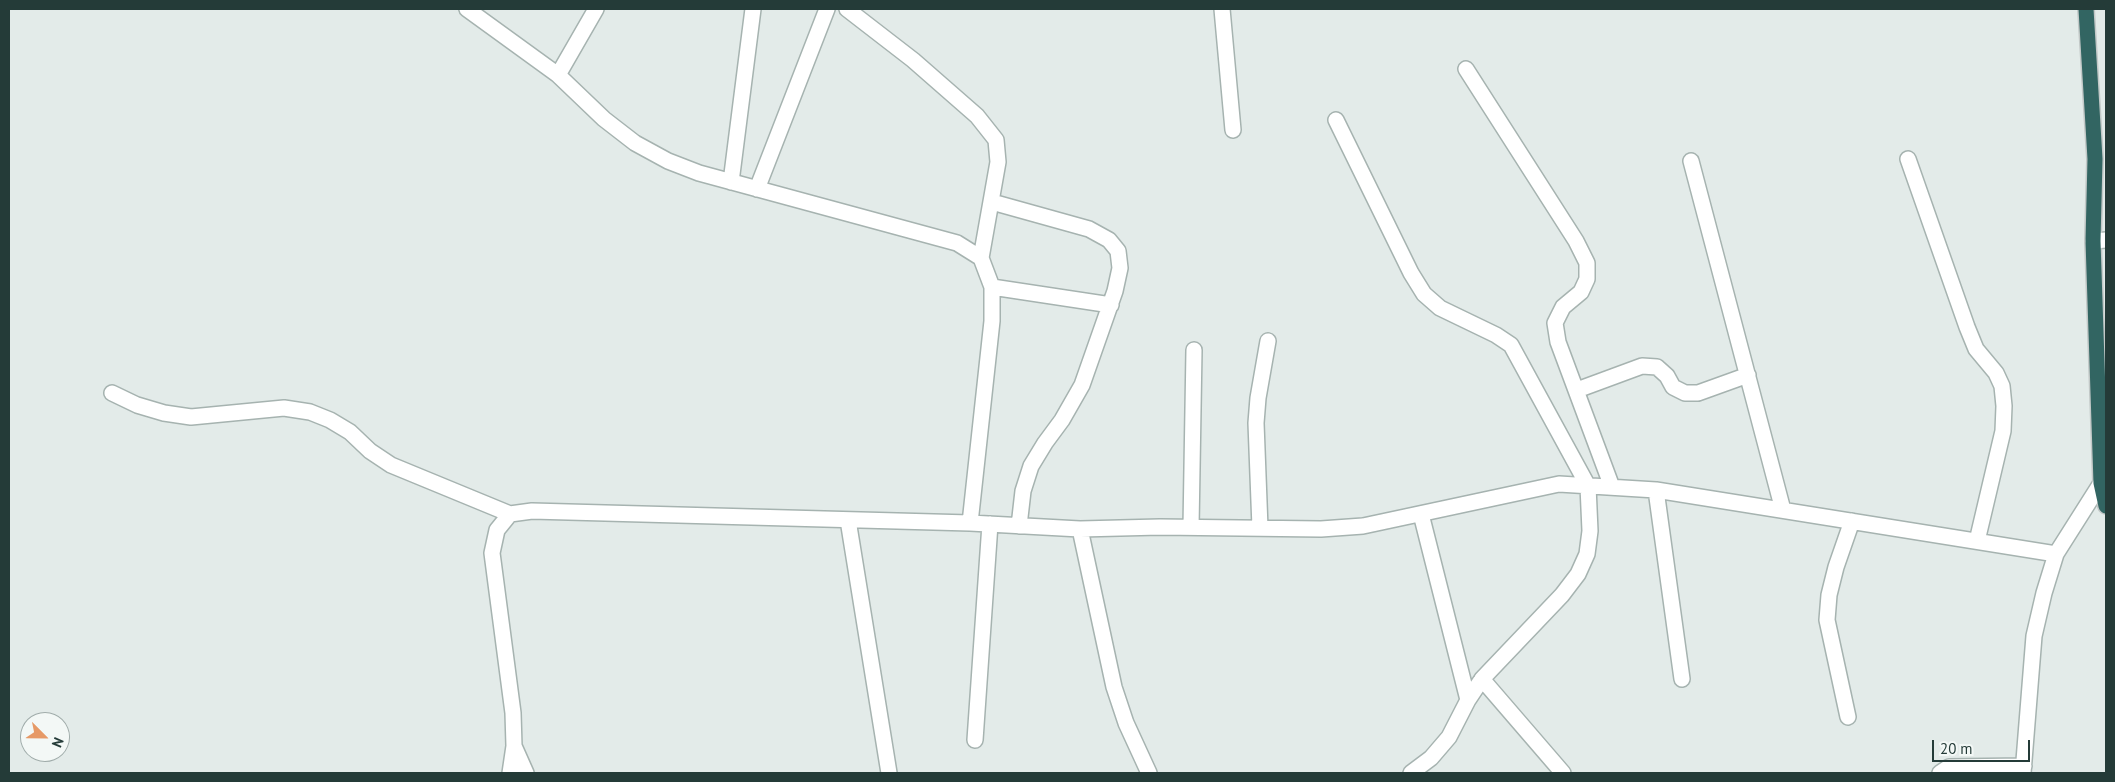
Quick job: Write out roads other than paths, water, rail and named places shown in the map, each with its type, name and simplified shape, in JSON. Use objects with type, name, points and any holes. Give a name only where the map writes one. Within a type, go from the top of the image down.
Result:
[{"type":"highway","points":[[2086,9],[2100,240],[2101,483],[2106,506]]},
{"type":"street","points":[[467,9],[558,75],[604,119],[636,143],[668,161],[699,173],[957,243],[981,258]]},
{"type":"street","points":[[558,75],[596,9]]},
{"type":"street","points":[[731,182],[753,9]]},
{"type":"street","points":[[757,189],[827,9]]},
{"type":"street","points":[[847,9],[913,60],[977,116],[996,140],[998,162],[981,258],[992,287],[992,321],[970,523]]},
{"type":"street","points":[[1222,9],[1233,130]]},
{"type":"street","points":[[1466,69],[1576,241],[1587,263],[1587,279],[1581,292],[1563,307],[1555,323],[1558,342],[1612,487]]},
{"type":"street","points":[[1336,120],[1410,273],[1424,294],[1440,308],[1496,335],[1511,345],[1588,486],[1590,531],[1587,554],[1578,574],[1562,595],[1482,679],[1468,700],[1449,737],[1431,758],[1411,773]]},
{"type":"street","points":[[1908,159],[1976,350],[1996,373],[2002,386],[2004,406],[2003,431],[1977,541]]},
{"type":"street","points":[[1691,161],[1783,510]]},
{"type":"street","points":[[992,202],[1089,229],[1108,240],[1118,251],[1120,268],[1111,305],[1082,385],[1062,420],[1045,442],[1031,466],[1023,491],[1018,526]]},
{"type":"street","points":[[992,287],[1111,305]]},
{"type":"street","points":[[1260,528],[1256,423],[1258,398],[1268,342]]},
{"type":"street","points":[[1190,527],[1194,350]]},
{"type":"street","points":[[1577,390],[1642,366],[1658,367],[1667,376],[1673,387],[1685,393],[1698,393],[1748,375]]},
{"type":"street","points":[[112,393],[137,405],[164,413],[191,416],[284,408],[310,412],[330,420],[350,432],[370,451],[391,465],[510,514],[532,511],[970,523],[1080,529],[1190,527],[1321,529],[1363,526],[1559,484],[1656,490],[2056,554]]},
{"type":"street","points":[[1940,773],[1949,767],[2023,769],[2034,636],[2044,593],[2056,554],[2101,483]]},
{"type":"street","points":[[1656,490],[1682,679]]},
{"type":"street","points":[[510,514],[497,530],[492,553],[513,713],[514,746],[510,773]]},
{"type":"street","points":[[1421,514],[1468,700]]},
{"type":"street","points":[[848,520],[890,773]]},
{"type":"street","points":[[1848,717],[1827,620],[1829,595],[1836,567],[1852,521]]},
{"type":"street","points":[[975,740],[990,524]]},
{"type":"street","points":[[1080,529],[1114,687],[1126,723],[1149,773]]},
{"type":"street","points":[[1482,679],[1563,773]]},
{"type":"street","points":[[514,746],[526,773]]}]
